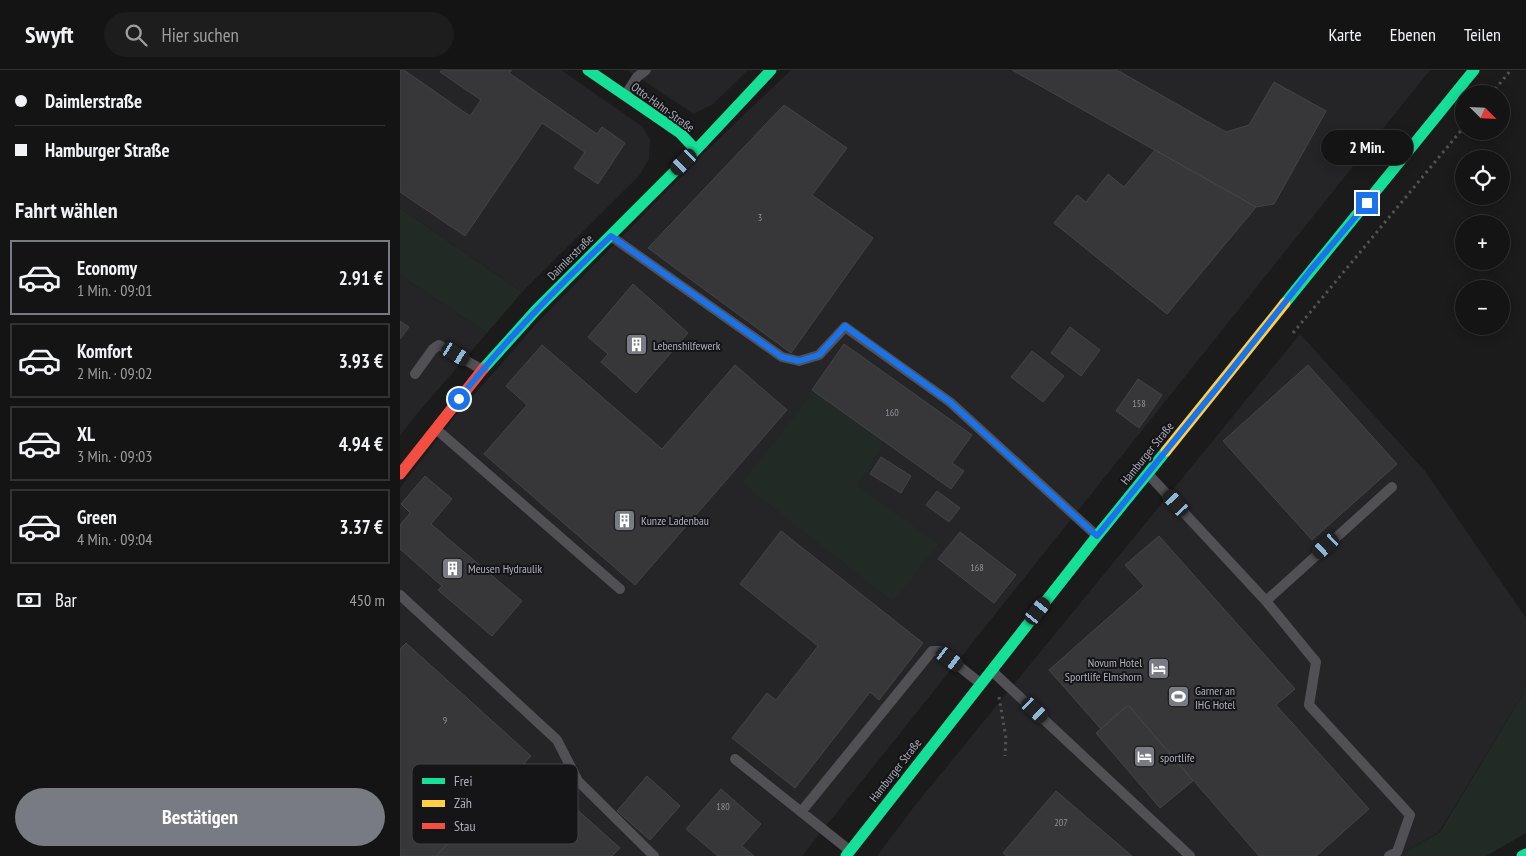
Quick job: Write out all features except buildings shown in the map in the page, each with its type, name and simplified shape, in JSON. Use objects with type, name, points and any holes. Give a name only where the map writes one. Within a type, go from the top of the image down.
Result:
[{"type":"main road","name":"Otto-Hahn-Straße","points":[[588,70],[680,133],[696,150]]},
{"type":"main road","name":"Daimlerstraße","points":[[400,474],[482,370],[536,310],[696,150],[771,70]]},
{"type":"main road","name":"Hamburger Straße","points":[[848,854],[1097,536],[1474,70]]},
{"type":"main road","points":[[1522,856],[1526,854]]},
{"type":"lane","points":[[625,95],[635,74],[646,70]]},
{"type":"lane","points":[[611,236],[782,357],[799,361],[819,355],[845,326],[950,402],[1097,536]]},
{"type":"lane","points":[[415,374],[433,349],[439,345],[482,370]]},
{"type":"lane","points":[[436,428],[620,589]]},
{"type":"lane","points":[[1148,474],[1266,601],[1316,662],[1310,705],[1410,815],[1397,852],[1389,856]]},
{"type":"lane","points":[[1266,601],[1392,487]]},
{"type":"lane","points":[[400,595],[557,740],[569,764]]},
{"type":"lane","points":[[801,812],[932,651],[940,651],[980,683]]},
{"type":"lane","points":[[991,670],[1190,856]]},
{"type":"lane","points":[[735,759],[801,812],[848,854]]},
{"type":"lane","points":[[578,781],[654,856]]},
{"type":"path","points":[[1498,85],[1511,70]]},
{"type":"path","points":[[999,694],[1006,738],[1005,756]]},
{"type":"shaded area","points":[[400,70],[561,70],[643,127],[650,140],[649,159],[639,176],[522,292],[400,208]]},
{"type":"shaded area","points":[[627,70],[748,70],[713,104],[694,114]]},
{"type":"shaded area","points":[[791,70],[1430,70],[802,856],[400,856],[400,488],[453,419],[536,324],[704,153]]},
{"type":"shaded area","points":[[400,208],[522,292],[487,333],[400,275]]},
{"type":"shaded area","points":[[400,275],[487,333],[400,436]]},
{"type":"shaded area","points":[[1300,334],[1425,471],[1526,618],[1526,689],[1439,832],[1398,856],[877,856],[913,808]]},
{"type":"shaded area","points":[[812,390],[885,441],[857,485],[938,544],[893,602],[742,483],[808,399]]},
{"type":"shaded area","points":[[1526,689],[1526,833],[1486,856],[1398,856],[1440,832]]},
{"type":"traffic: fast","points":[[588,70],[680,133],[696,150]]},
{"type":"traffic: fast","points":[[483,369],[536,310],[696,150],[771,70]]},
{"type":"traffic: fast","points":[[1285,303],[1474,70]]},
{"type":"traffic: fast","points":[[846,856],[1166,451]]},
{"type":"traffic: fast","points":[[1522,856],[1526,854]]},
{"type":"traffic: slow","points":[[1166,451],[1285,303]]},
{"type":"traffic: jam","points":[[400,474],[483,369]]},
{"type":"place","name":"Lebenshilfewerk","points":[[637,345]]},
{"type":"place","name":"Kunze Ladenbau","points":[[625,520]]},
{"type":"place","name":"Meusen Hydraulik","points":[[452,568]]},
{"type":"place","name":"Novum Hotel Sportlife Elmshorn","points":[[1158,669]]},
{"type":"place","name":"Garner an IHG Hotel","points":[[1179,697]]},
{"type":"place","name":"sportlife","points":[[1144,757]]},
{"type":"route","points":[[459,399],[482,370],[536,310],[611,236],[782,357],[799,361],[819,355],[845,326],[950,402],[1097,536],[1367,203]]}]
